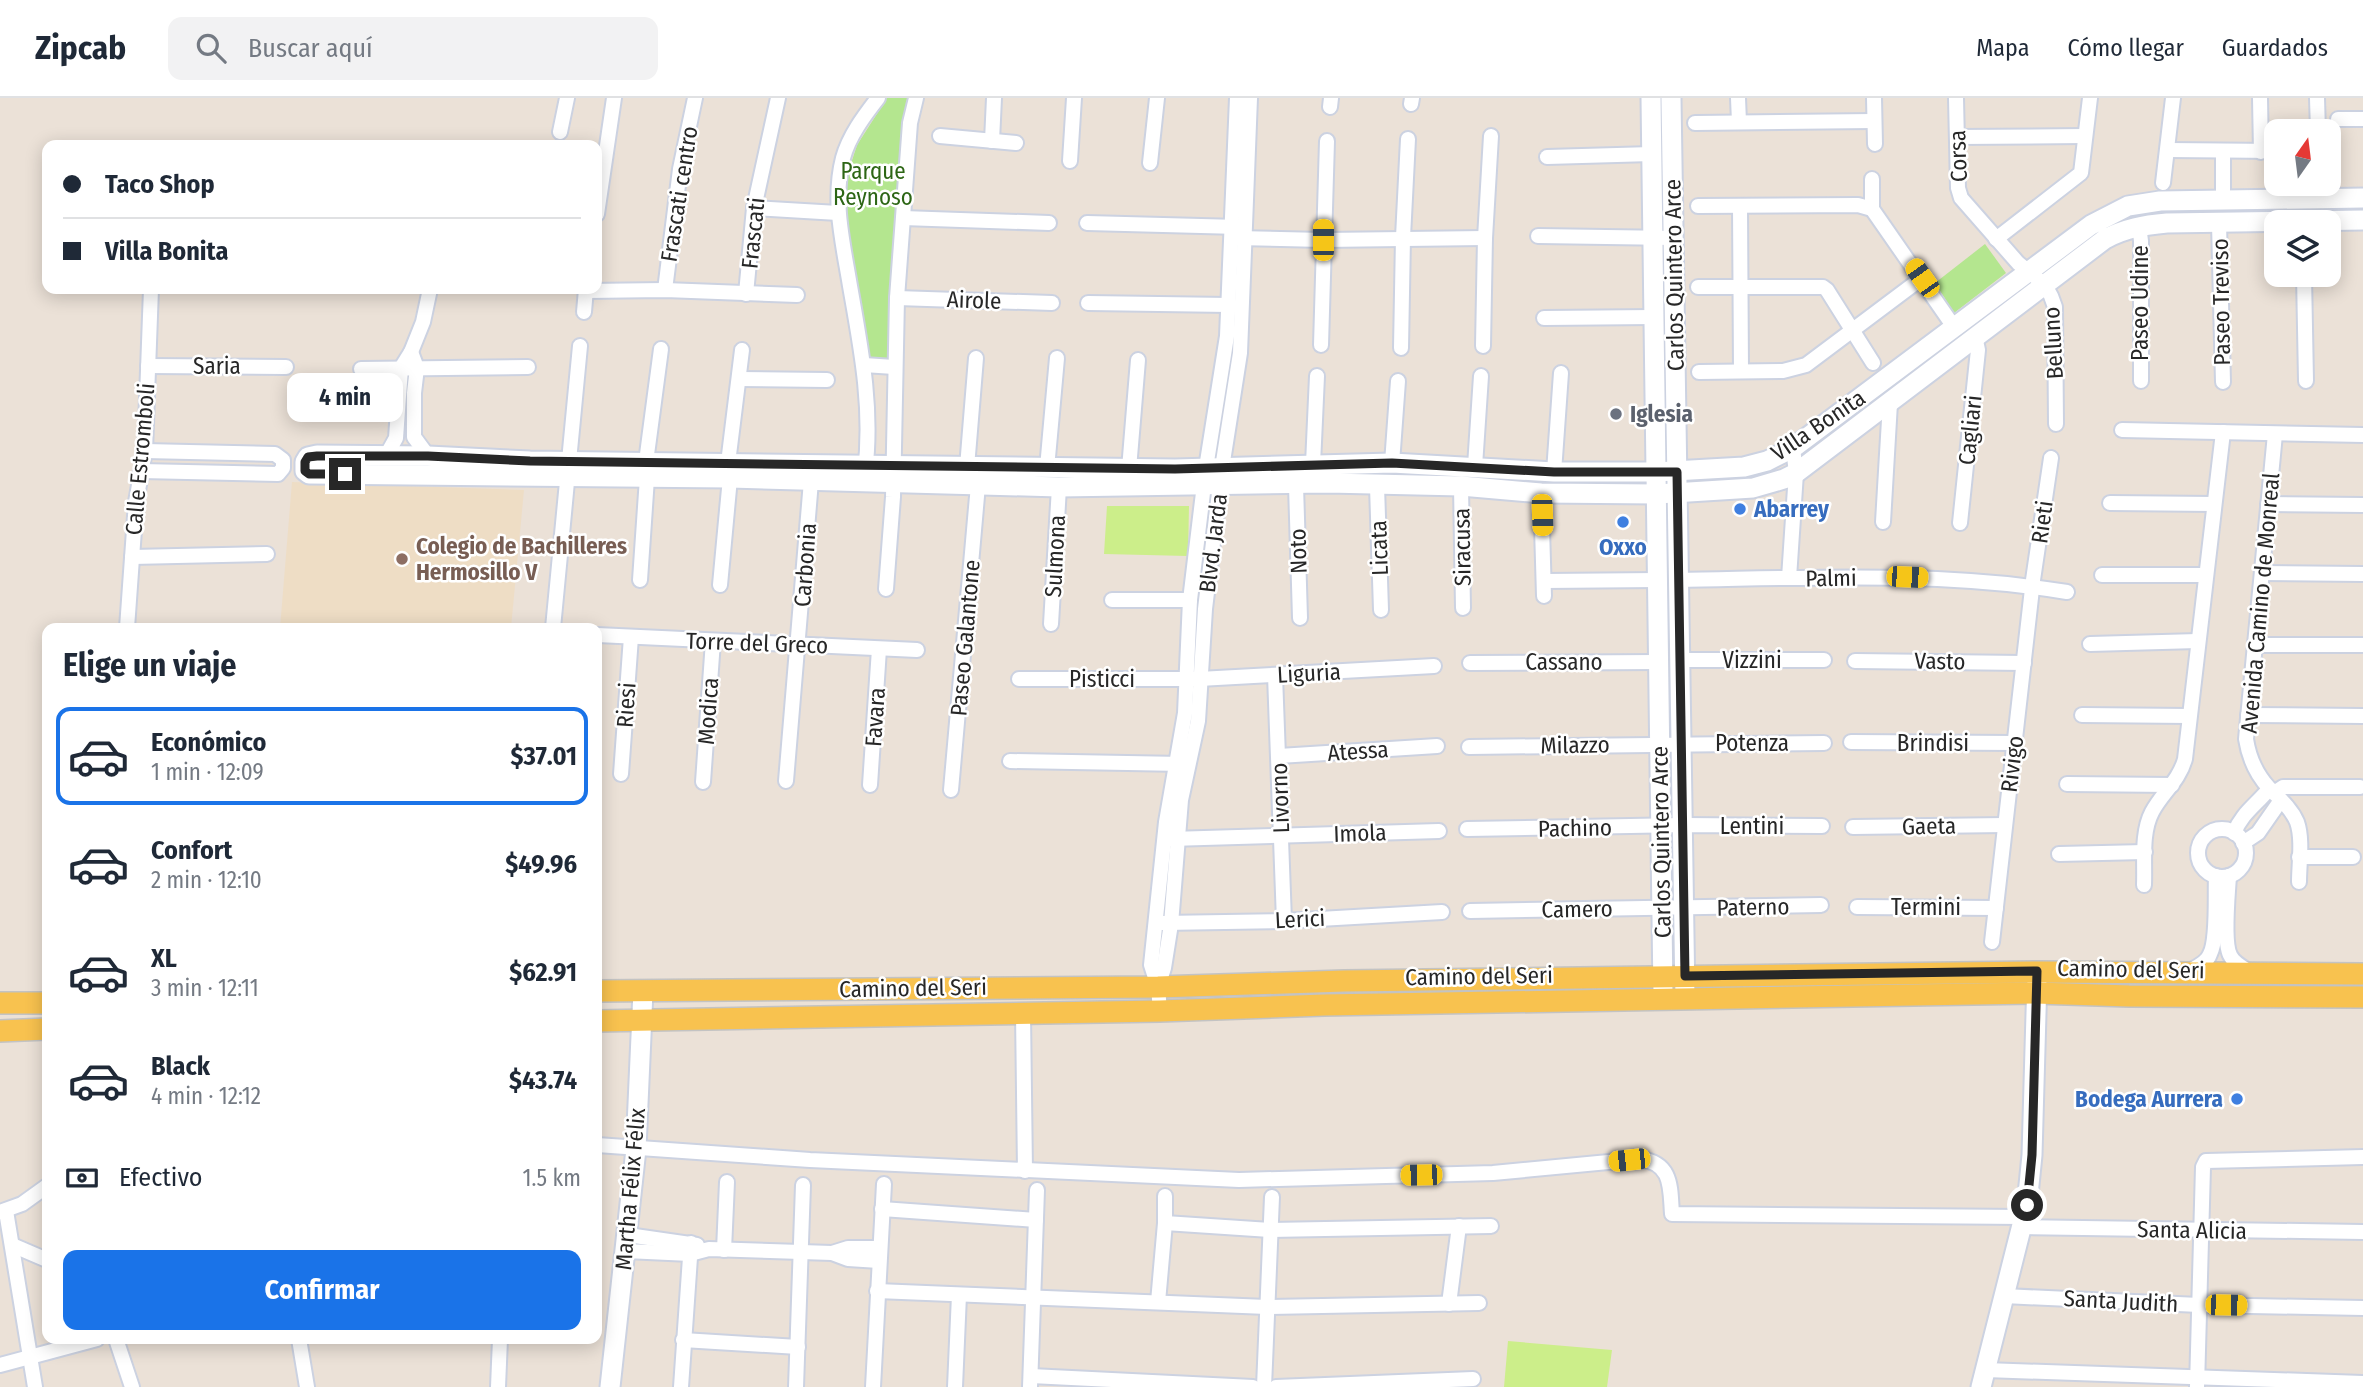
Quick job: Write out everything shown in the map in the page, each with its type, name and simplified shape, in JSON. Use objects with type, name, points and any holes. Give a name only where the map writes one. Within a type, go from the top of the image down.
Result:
[{"type":"main road","name":"Camino del Seri","points":[[602,991],[1158,987],[1344,981],[2037,971],[2363,974]]},
{"type":"main road","points":[[1324,1004],[1344,981]]},
{"type":"main road","name":"Camino del Seri","points":[[602,1021],[1160,1011],[1324,1004],[1663,998],[2036,993],[2363,997]]},
{"type":"main road","points":[[0,1003],[42,1003]]},
{"type":"main road","points":[[0,1031],[42,1029]]},
{"type":"street","points":[[560,132],[567,98]]},
{"type":"street","points":[[602,180],[614,98]]},
{"type":"street","name":"Frascati centro","points":[[665,290],[680,169],[695,98]]},
{"type":"street","name":"Frascati","points":[[602,290],[746,294],[754,208],[778,98]]},
{"type":"street","points":[[865,474],[868,401],[838,213],[839,177],[844,156],[857,128],[878,98]]},
{"type":"street","points":[[886,589],[897,298],[909,218],[910,123],[916,98]]},
{"type":"street","points":[[992,141],[995,98]]},
{"type":"street","points":[[1070,161],[1074,98]]},
{"type":"street","points":[[1150,163],[1157,98]]},
{"type":"street","name":"Blvd. Jarda","points":[[1192,679],[1190,600],[1241,346],[1237,233],[1237,98]]},
{"type":"street","name":"Blvd. Jarda","points":[[1160,1011],[1158,987],[1164,968],[1164,923],[1185,713],[1205,609],[1213,477],[1225,357],[1224,305],[1237,233],[1250,98]]},
{"type":"street","name":"Carlos Quintero Arce","points":[[1651,98],[1663,998]]},
{"type":"street","name":"Carlos Quintero Arce","points":[[1671,98],[1685,999]]},
{"type":"street","points":[[1738,98],[1739,122]]},
{"type":"street","points":[[1874,98],[1875,144]]},
{"type":"street","name":"Corsa","points":[[1956,98],[1958,188],[1961,198],[2018,263],[2030,270]]},
{"type":"street","points":[[1996,239],[2079,175],[2090,98]]},
{"type":"street","points":[[2163,183],[2173,98]]},
{"type":"street","points":[[2260,98],[2261,152]]},
{"type":"street","points":[[2317,98],[2318,119]]},
{"type":"street","points":[[2342,119],[2363,119]]},
{"type":"street","points":[[1695,123],[1874,121]]},
{"type":"street","points":[[940,136],[1016,144]]},
{"type":"street","points":[[1483,346],[1485,238],[1491,136]]},
{"type":"street","points":[[1957,137],[2085,136]]},
{"type":"street","points":[[1401,348],[1408,139]]},
{"type":"street","points":[[1321,345],[1327,141]]},
{"type":"street","points":[[2168,150],[2264,152]]},
{"type":"street","points":[[2223,152],[2223,200]]},
{"type":"street","points":[[1547,157],[1652,154]]},
{"type":"street","points":[[1872,179],[1872,209],[1954,327]]},
{"type":"street","name":"Villa Bonita","points":[[2342,195],[2363,198]]},
{"type":"street","name":"Villa Bonita","points":[[892,474],[978,485],[1059,487],[1213,477],[1313,464],[1392,463],[1554,472],[1677,472],[1744,467],[1767,461],[1793,448],[2091,225],[2128,206],[2160,201],[2266,196]]},
{"type":"street","points":[[1698,206],[1858,205],[1872,209]]},
{"type":"street","points":[[1740,206],[1741,371]]},
{"type":"street","points":[[754,208],[838,213]]},
{"type":"street","points":[[909,218],[1049,223]]},
{"type":"street","name":"Villa Bonita","points":[[2341,220],[2363,220]]},
{"type":"street","name":"Villa Bonita","points":[[567,469],[428,456],[317,456],[308,457],[305,462],[305,471],[309,474],[567,469],[892,474],[967,467],[1129,469],[1296,485],[1461,486],[1541,493],[1678,494],[1754,488],[1796,473],[2105,239],[2139,225],[2264,222]]},
{"type":"street","points":[[1087,223],[1323,240],[1485,238]]},
{"type":"street","name":"Paseo Treviso","points":[[2219,223],[2223,382]]},
{"type":"street","name":"Paseo Udine","points":[[2139,225],[2141,380]]},
{"type":"street","points":[[1538,236],[1674,237]]},
{"type":"street","name":"Belluno","points":[[2030,270],[2045,285],[2055,307],[2056,424]]},
{"type":"street","points":[[1699,372],[1795,369],[1806,365],[1922,278]]},
{"type":"street","points":[[1698,287],[1823,287],[1873,363]]},
{"type":"street","points":[[2304,287],[2306,381]]},
{"type":"street","name":"Calle Estromboli","points":[[127,623],[132,557],[145,451],[152,294]]},
{"type":"street","points":[[386,456],[396,438],[401,369],[423,321],[429,294]]},
{"type":"street","points":[[584,312],[586,294]]},
{"type":"street","points":[[746,294],[797,295]]},
{"type":"street","name":"Airole","points":[[897,298],[1052,303]]},
{"type":"street","points":[[1088,303],[1224,305]]},
{"type":"street","points":[[1544,318],[1654,317]]},
{"type":"street","name":"Cagliari","points":[[1961,523],[1978,350],[1975,337]]},
{"type":"street","points":[[553,623],[580,346]]},
{"type":"street","points":[[640,580],[646,470],[661,349]]},
{"type":"street","points":[[720,585],[742,350]]},
{"type":"street","points":[[411,352],[417,368],[414,437],[428,456]]},
{"type":"street","points":[[967,467],[976,358]]},
{"type":"street","points":[[1047,468],[1057,358]]},
{"type":"street","points":[[1129,469],[1138,360]]},
{"type":"street","points":[[864,365],[894,367]]},
{"type":"street","name":"Saria","points":[[148,366],[286,367]]},
{"type":"street","points":[[361,369],[528,367]]},
{"type":"street","points":[[1554,472],[1561,373]]},
{"type":"street","points":[[1313,464],[1317,376]]},
{"type":"street","points":[[1475,466],[1481,376]]},
{"type":"street","points":[[739,379],[827,380]]},
{"type":"street","points":[[1392,463],[1398,381]]},
{"type":"street","points":[[398,392],[414,393]]},
{"type":"street","points":[[1883,522],[1890,403]]},
{"type":"street","points":[[397,419],[413,419]]},
{"type":"street","points":[[2122,430],[2363,435]]},
{"type":"street","points":[[2144,885],[2147,825],[2151,813],[2180,775],[2185,760],[2223,432]]},
{"type":"street","name":"Avenida Camino de Monreal","points":[[2275,434],[2246,739],[2248,753],[2255,768],[2297,822],[2299,882]]},
{"type":"street","points":[[1790,578],[1796,473],[1793,448]]},
{"type":"street","points":[[141,471],[278,474],[283,468],[283,460],[275,454],[145,451]]},
{"type":"street","name":"Rieti","points":[[2033,586],[2052,458]]},
{"type":"street","name":"Villa Bonita","points":[[729,471],[811,481],[865,474]]},
{"type":"street","name":"Carbonia","points":[[786,781],[811,481]]},
{"type":"street","name":"Paseo Galantone","points":[[951,790],[978,485]]},
{"type":"street","name":"Noto","points":[[1296,485],[1300,618]]},
{"type":"street","name":"Licata","points":[[1377,485],[1381,610]]},
{"type":"street","name":"Siracusa","points":[[1461,486],[1463,608]]},
{"type":"street","name":"Sulmona","points":[[1051,624],[1059,487]]},
{"type":"street","points":[[1541,493],[1544,588],[1658,580]]},
{"type":"street","points":[[2110,503],[2214,503]]},
{"type":"street","points":[[2268,504],[2363,505]]},
{"type":"street","points":[[132,557],[267,554]]},
{"type":"street","points":[[2262,573],[2363,574]]},
{"type":"street","points":[[2102,575],[2206,575]]},
{"type":"street","name":"Palmi","points":[[1678,580],[1931,578],[2033,586],[2067,592]]},
{"type":"street","name":"Rivigo","points":[[1992,942],[2033,586]]},
{"type":"street","points":[[1112,600],[1190,600]]},
{"type":"street","name":"Torre del Greco","points":[[602,635],[917,650]]},
{"type":"street","name":"Riesi","points":[[621,774],[631,637]]},
{"type":"street","name":"Modica","points":[[704,782],[713,641]]},
{"type":"street","points":[[2090,643],[2198,641]]},
{"type":"street","points":[[2255,645],[2363,645]]},
{"type":"street","name":"Favara","points":[[870,785],[879,649]]},
{"type":"street","name":"Vizzini","points":[[1680,660],[1824,660]]},
{"type":"street","name":"Vasto","points":[[1855,661],[2024,663]]},
{"type":"street","name":"Cassano","points":[[1470,663],[1659,662]]},
{"type":"street","name":"Liguria","points":[[1192,679],[1434,666]]},
{"type":"street","name":"Livorno","points":[[1275,675],[1284,920]]},
{"type":"street","name":"Pisticci","points":[[1019,679],[1192,679]]},
{"type":"street","points":[[2082,715],[2189,716]]},
{"type":"street","points":[[2248,715],[2363,716]]},
{"type":"street","name":"Brindisi","points":[[1851,742],[2015,743]]},
{"type":"street","name":"Potenza","points":[[1681,743],[1824,743]]},
{"type":"street","name":"Milazzo","points":[[1469,747],[1681,743]]},
{"type":"street","name":"Atessa","points":[[1279,756],[1437,746]]},
{"type":"street","points":[[1010,761],[1182,764]]},
{"type":"street","points":[[2067,784],[2172,785]]},
{"type":"street","points":[[2239,838],[2242,815],[2283,787],[2360,787]]},
{"type":"street","points":[[2239,838],[2258,833],[2275,794]]},
{"type":"street","name":"Pachino","points":[[1467,829],[1683,825]]},
{"type":"street","name":"Lentini","points":[[1683,825],[1822,826]]},
{"type":"street","name":"Gaeta","points":[[1853,827],[2005,825]]},
{"type":"street","points":[[2214,830],[2228,830],[2239,838],[2245,849],[2243,863],[2222,876],[2210,873],[2198,857],[2203,838],[2214,830]]},
{"type":"street","name":"Imola","points":[[1172,839],[1439,831]]},
{"type":"street","points":[[2059,853],[2145,852]]},
{"type":"street","points":[[2299,857],[2353,857]]},
{"type":"street","points":[[2186,973],[2203,964],[2210,955],[2222,876]]},
{"type":"street","points":[[2222,876],[2230,956],[2238,965],[2253,974]]},
{"type":"street","name":"Paterno","points":[[1684,908],[1821,905]]},
{"type":"street","name":"Termini","points":[[1857,907],[1996,908]]},
{"type":"street","name":"Camero","points":[[1470,911],[1684,908]]},
{"type":"street","name":"Lerici","points":[[1164,923],[1442,912]]},
{"type":"street","points":[[2037,971],[2031,1183],[1983,1379],[2363,1383]]},
{"type":"street","name":"Martha Félix Félix","points":[[610,1387],[636,1149],[643,991]]},
{"type":"street","points":[[602,1146],[1025,1171],[1023,1013]]},
{"type":"street","points":[[2198,1383],[2203,1167],[2206,1161],[2363,1157]]},
{"type":"street","name":"Santa Alicia","points":[[1025,1171],[1239,1180],[1493,1173],[1640,1159],[1650,1160],[1664,1170],[1668,1178],[1672,1214],[2023,1222],[2201,1230],[2363,1232]]},
{"type":"street","points":[[724,1250],[727,1182]]},
{"type":"street","points":[[873,1387],[884,1184]]},
{"type":"street","points":[[796,1387],[803,1185]]},
{"type":"street","points":[[35,1387],[12,1245],[3,1212],[22,1204],[42,1190]]},
{"type":"street","points":[[1037,1190],[1031,1381],[1253,1387]]},
{"type":"street","points":[[1158,1302],[1165,1196]]},
{"type":"street","points":[[1264,1387],[1272,1197]]},
{"type":"street","points":[[882,1209],[1036,1220]]},
{"type":"street","points":[[1165,1223],[1270,1230],[1491,1226]]},
{"type":"street","points":[[1450,1304],[1459,1226]]},
{"type":"street","points":[[627,1243],[709,1250],[832,1253],[848,1259],[879,1254]]},
{"type":"street","points":[[12,1245],[42,1258]]},
{"type":"street","points":[[681,1387],[690,1248]]},
{"type":"street","points":[[877,1291],[1267,1307],[1479,1303]]},
{"type":"street","points":[[955,1387],[959,1295]]},
{"type":"street","name":"Santa Judith","points":[[2004,1296],[2199,1305],[2363,1308]]},
{"type":"street","points":[[683,1340],[798,1347]]},
{"type":"street","points":[[0,1365],[80,1344]]},
{"type":"street","points":[[118,1344],[132,1387]]},
{"type":"street","points":[[300,1344],[307,1387]]},
{"type":"street","points":[[498,1387],[500,1344]]},
{"type":"street","points":[[1276,1387],[1445,1383],[1473,1379]]},
{"type":"shaded area","name":"Colegio de Bachilleres Hermosillo V","points":[[292,482],[524,490],[511,623],[280,623]]},
{"type":"green space","name":"Parque Reynoso","points":[[887,98],[913,98],[893,349],[886,361],[871,363],[847,219],[846,179],[857,145]]},
{"type":"green space","points":[[1985,244],[2006,273],[1954,313],[1935,283]]},
{"type":"green space","points":[[1107,506],[1189,506],[1188,556],[1104,554]]},
{"type":"green space","points":[[1508,1341],[1612,1350],[1607,1387],[1504,1387]]},
{"type":"place","name":"Iglesia","points":[[1616,414]]},
{"type":"place","name":"Abarrey","points":[[1740,509]]},
{"type":"place","name":"Oxxo","points":[[1623,522]]},
{"type":"place","name":"Colegio de Bachilleres Hermosillo V","points":[[402,559]]},
{"type":"place","name":"Bodega Aurrera","points":[[2237,1099]]},
{"type":"route","points":[[345,474],[309,474],[305,471],[305,462],[308,457],[317,456],[428,456],[530,461],[1175,469],[1392,463],[1554,472],[1677,472],[1685,976],[2037,971],[2031,1183],[2027,1205]]}]
